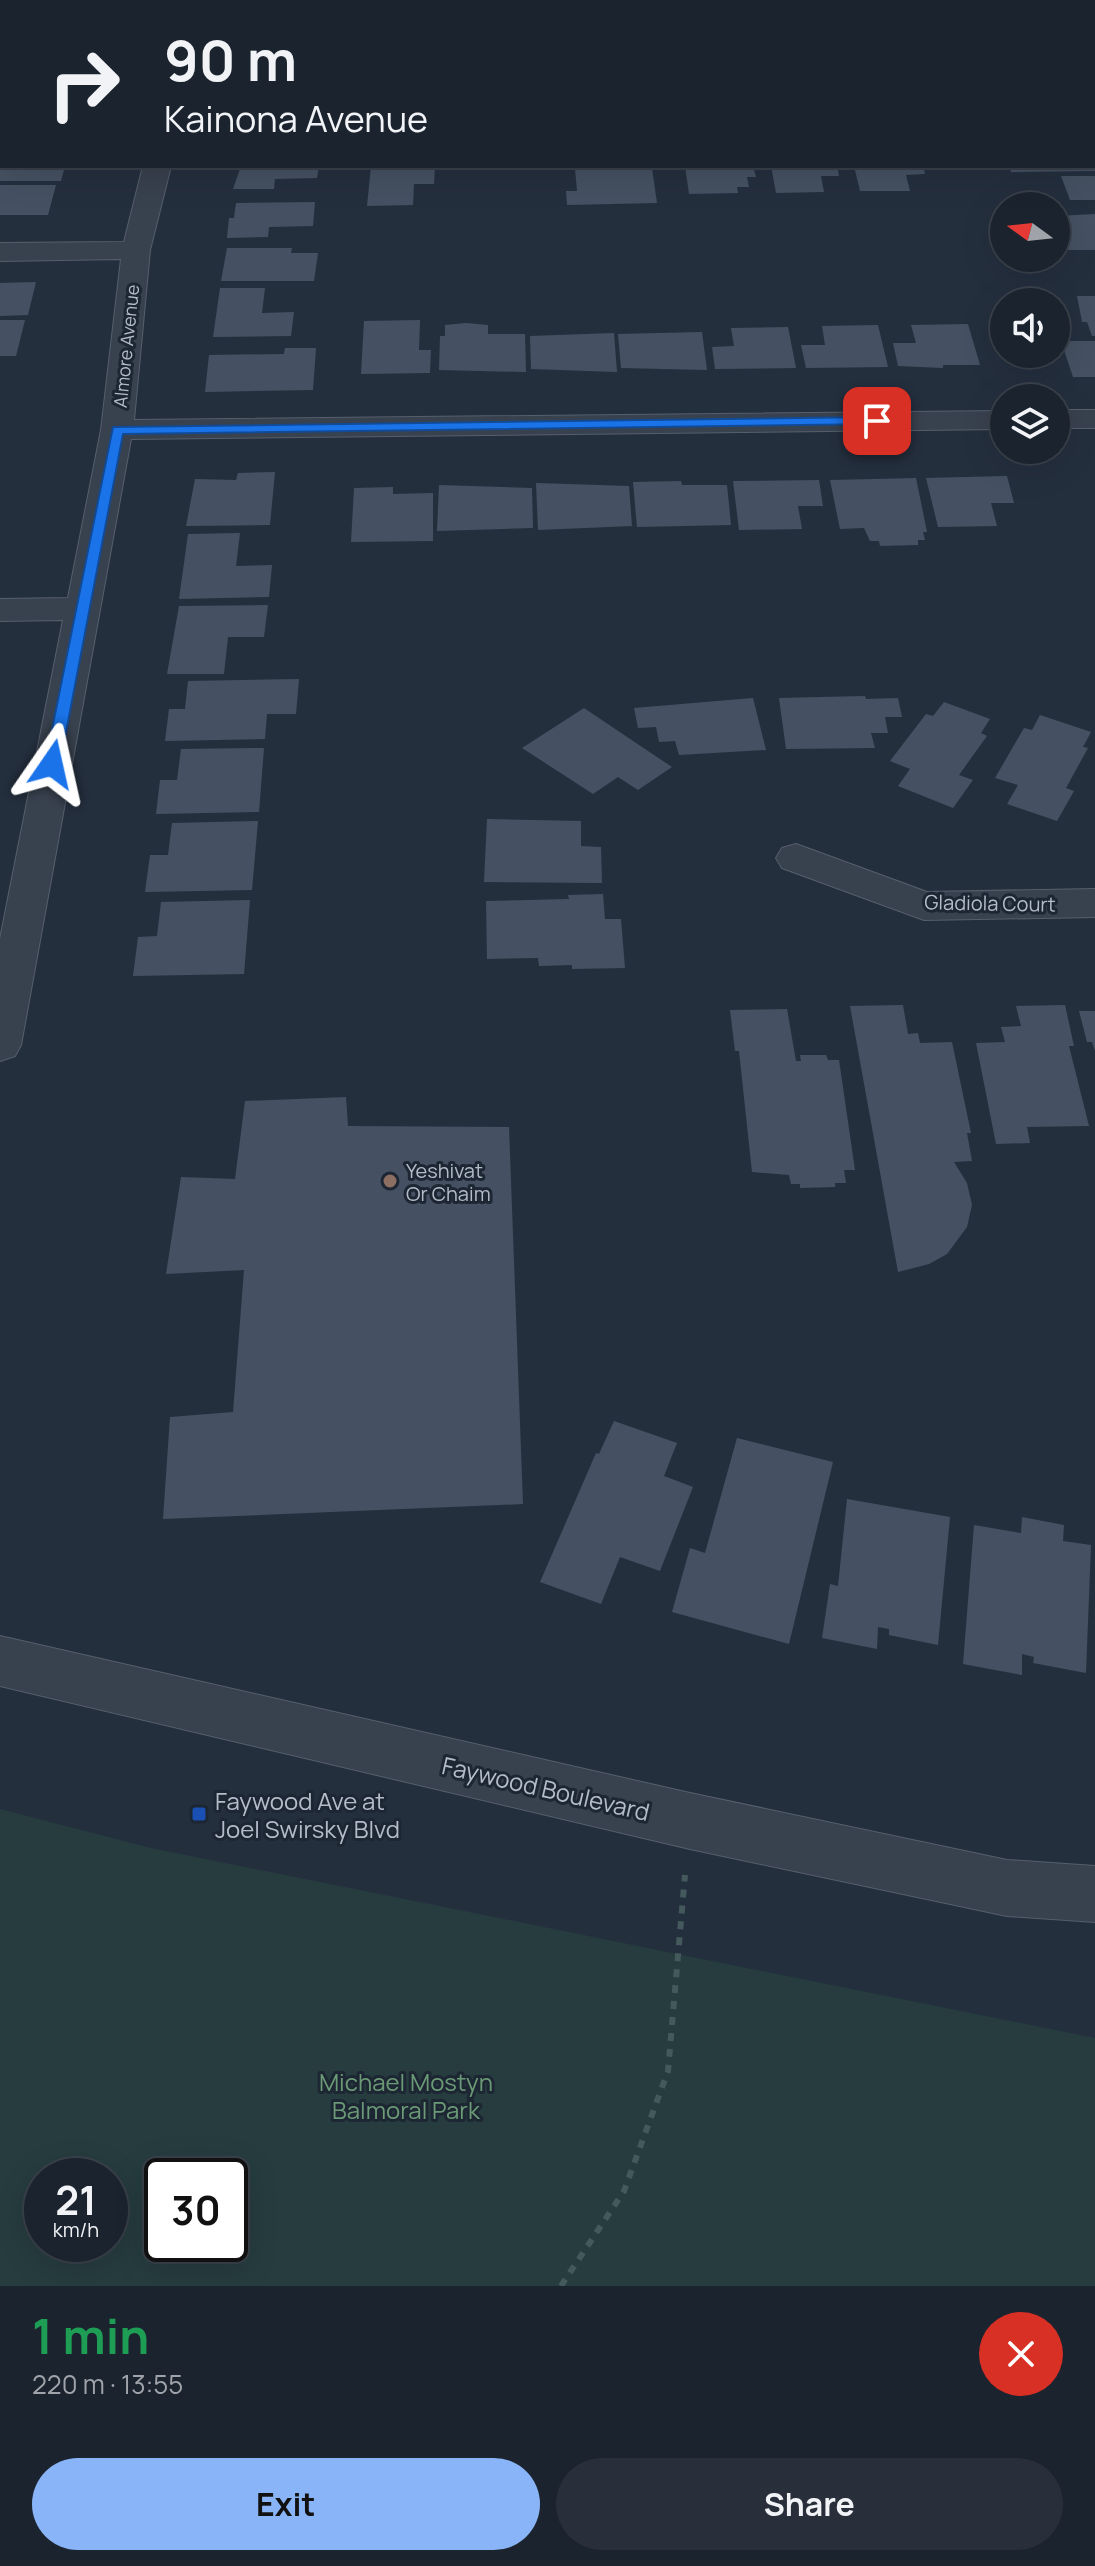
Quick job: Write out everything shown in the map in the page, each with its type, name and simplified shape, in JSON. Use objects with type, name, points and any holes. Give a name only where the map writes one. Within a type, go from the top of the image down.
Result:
[{"type":"street","name":"Almore Avenue","points":[[0,1045],[117,430],[136,250],[156,168]]},
{"type":"street","points":[[0,252],[136,250]]},
{"type":"street","points":[[1070,419],[1095,419]]},
{"type":"street","points":[[117,430],[990,420]]},
{"type":"street","points":[[0,610],[82,609]]},
{"type":"street","name":"Gladiola Court","points":[[796,858],[924,906],[1095,903]]},
{"type":"street","name":"Faywood Boulevard","points":[[0,1661],[690,1821],[1007,1888],[1095,1894]]},
{"type":"path","points":[[561,2286],[624,2191],[668,2071],[690,1821]]},
{"type":"green space","name":"Michael Mostyn Balmoral Park","points":[[0,1809],[151,1848],[1095,2038],[1095,2286],[0,2286]]},
{"type":"building","points":[[0,168],[64,168],[61,181],[0,181]]},
{"type":"building","points":[[240,168],[319,168],[317,178],[275,179],[274,189],[233,189]]},
{"type":"building","points":[[371,168],[435,168],[434,184],[414,184],[413,205],[367,206]]},
{"type":"building","points":[[652,168],[657,203],[567,205],[566,191],[577,191],[575,169]]},
{"type":"building","points":[[685,168],[754,168],[756,177],[747,177],[749,187],[737,187],[738,193],[689,194]]},
{"type":"building","points":[[771,168],[837,168],[839,176],[821,176],[824,192],[776,193]]},
{"type":"building","points":[[854,168],[924,168],[925,174],[906,175],[910,191],[860,191]]},
{"type":"building","points":[[1010,168],[1095,168],[1095,171],[1011,172]]},
{"type":"building","points":[[1061,176],[1095,176],[1095,200],[1070,200],[1070,192],[1067,192]]},
{"type":"building","points":[[0,185],[56,185],[48,215],[0,215]]},
{"type":"building","points":[[315,202],[313,226],[269,227],[268,237],[227,238],[229,218],[234,218],[236,203]]},
{"type":"building","points":[[1095,214],[1095,250],[1070,250],[1070,215]]},
{"type":"building","points":[[227,248],[292,248],[291,253],[318,253],[314,281],[221,281]]},
{"type":"building","points":[[36,282],[28,315],[0,316],[0,283]]},
{"type":"building","points":[[220,288],[265,288],[262,313],[294,312],[291,336],[213,337]]},
{"type":"building","points":[[1077,296],[1095,296],[1095,336],[1092,336],[1087,322],[1082,322]]},
{"type":"building","points":[[0,320],[25,320],[16,356],[0,356]]},
{"type":"building","points":[[420,320],[419,350],[431,350],[430,373],[361,374],[364,321]]},
{"type":"building","points":[[968,324],[980,365],[943,365],[943,368],[898,366],[893,343],[916,343],[911,325]]},
{"type":"building","points":[[445,325],[488,325],[488,334],[525,334],[526,372],[439,370],[440,336],[445,336]]},
{"type":"building","points":[[878,325],[888,367],[806,368],[801,345],[825,345],[822,326]]},
{"type":"building","points":[[788,327],[796,368],[715,369],[712,347],[734,346],[731,328]]},
{"type":"building","points":[[702,332],[707,370],[621,368],[618,334]]},
{"type":"building","points":[[614,333],[617,372],[531,369],[530,336]]},
{"type":"building","points":[[1070,341],[1095,341],[1095,377],[1073,377]]},
{"type":"building","points":[[285,348],[316,348],[313,390],[205,392],[209,355],[284,354]]},
{"type":"building","points":[[275,472],[270,525],[186,526],[195,479],[236,480],[238,473]]},
{"type":"building","points":[[1007,476],[1014,503],[991,503],[997,526],[938,527],[926,478]]},
{"type":"building","points":[[916,478],[927,532],[923,532],[925,540],[918,540],[918,545],[880,546],[879,541],[870,541],[864,528],[840,529],[830,480]]},
{"type":"building","points":[[819,480],[823,506],[798,506],[802,529],[739,530],[733,481]]},
{"type":"building","points":[[681,481],[682,485],[727,485],[731,525],[637,527],[633,482]]},
{"type":"building","points":[[536,483],[629,486],[632,526],[538,530]]},
{"type":"building","points":[[439,485],[532,488],[533,528],[437,531]]},
{"type":"building","points":[[393,487],[393,494],[433,493],[433,541],[351,542],[354,488]]},
{"type":"building","points":[[240,533],[236,566],[272,565],[269,597],[179,599],[188,534]]},
{"type":"building","points":[[268,605],[264,637],[228,637],[224,674],[167,674],[179,606]]},
{"type":"building","points":[[299,679],[296,714],[267,714],[265,739],[165,741],[169,709],[185,709],[188,681]]},
{"type":"building","points":[[865,696],[866,699],[898,698],[902,717],[885,717],[888,733],[871,733],[875,748],[786,749],[779,698]]},
{"type":"building","points":[[753,698],[766,750],[679,755],[675,741],[659,742],[656,727],[638,728],[634,708]]},
{"type":"building","points":[[944,702],[990,719],[981,733],[987,736],[959,775],[973,780],[953,808],[898,786],[910,769],[890,761],[926,714],[933,716]]},
{"type":"building","points":[[584,708],[672,767],[638,790],[618,777],[593,794],[522,748]]},
{"type":"building","points":[[1040,715],[1091,732],[1083,747],[1088,748],[1066,788],[1074,791],[1057,821],[1007,804],[1018,785],[995,778],[1024,728],[1032,730]]},
{"type":"building","points":[[264,748],[259,812],[156,814],[160,780],[177,780],[181,749]]},
{"type":"building","points":[[487,819],[581,821],[581,846],[601,847],[602,883],[484,882]]},
{"type":"building","points":[[258,821],[252,890],[145,892],[150,855],[168,855],[172,823]]},
{"type":"building","points":[[603,894],[605,919],[621,919],[625,968],[572,969],[572,965],[539,966],[538,958],[487,959],[486,901],[569,899],[568,895]]},
{"type":"building","points":[[250,900],[244,974],[133,976],[138,937],[157,936],[161,902]]},
{"type":"building","points":[[903,1005],[908,1034],[918,1033],[920,1043],[952,1042],[971,1133],[967,1133],[972,1161],[954,1162],[967,1183],[972,1205],[967,1227],[947,1254],[929,1264],[898,1272],[850,1006]]},
{"type":"building","points":[[1065,1005],[1074,1046],[1069,1046],[1089,1126],[1027,1127],[1030,1143],[996,1144],[976,1043],[1005,1042],[1001,1027],[1021,1026],[1016,1006]]},
{"type":"building","points":[[787,1009],[796,1061],[801,1061],[800,1055],[826,1055],[828,1060],[839,1060],[855,1170],[844,1170],[846,1183],[835,1183],[835,1187],[800,1188],[800,1184],[791,1184],[789,1175],[752,1172],[739,1051],[735,1051],[730,1010]]},
{"type":"building","points":[[1079,1011],[1095,1011],[1095,1051],[1092,1042],[1087,1042]]},
{"type":"building","points":[[346,1097],[348,1126],[509,1127],[523,1504],[163,1519],[170,1417],[233,1412],[244,1270],[166,1274],[181,1177],[235,1179],[245,1101]]},
{"type":"building","points":[[614,1421],[677,1443],[664,1476],[693,1487],[660,1571],[620,1557],[601,1604],[540,1582],[596,1453],[599,1454]]},
{"type":"building","points":[[737,1438],[833,1462],[789,1644],[672,1612],[690,1548],[705,1553]]},
{"type":"building","points":[[847,1499],[950,1517],[938,1645],[889,1635],[889,1629],[878,1627],[877,1649],[822,1638],[830,1584],[838,1586]]},
{"type":"building","points":[[1022,1517],[1064,1525],[1063,1541],[1091,1545],[1086,1673],[1033,1663],[1034,1657],[1022,1654],[1022,1675],[963,1664],[974,1525],[1021,1533]]},
{"type":"place","name":"Yeshivat Or Chaim","points":[[390,1181]]},
{"type":"place","name":"Faywood Ave at Joel Swirsky Blvd","points":[[199,1814]]},
{"type":"route","points":[[52,764],[117,430],[877,421]]}]
